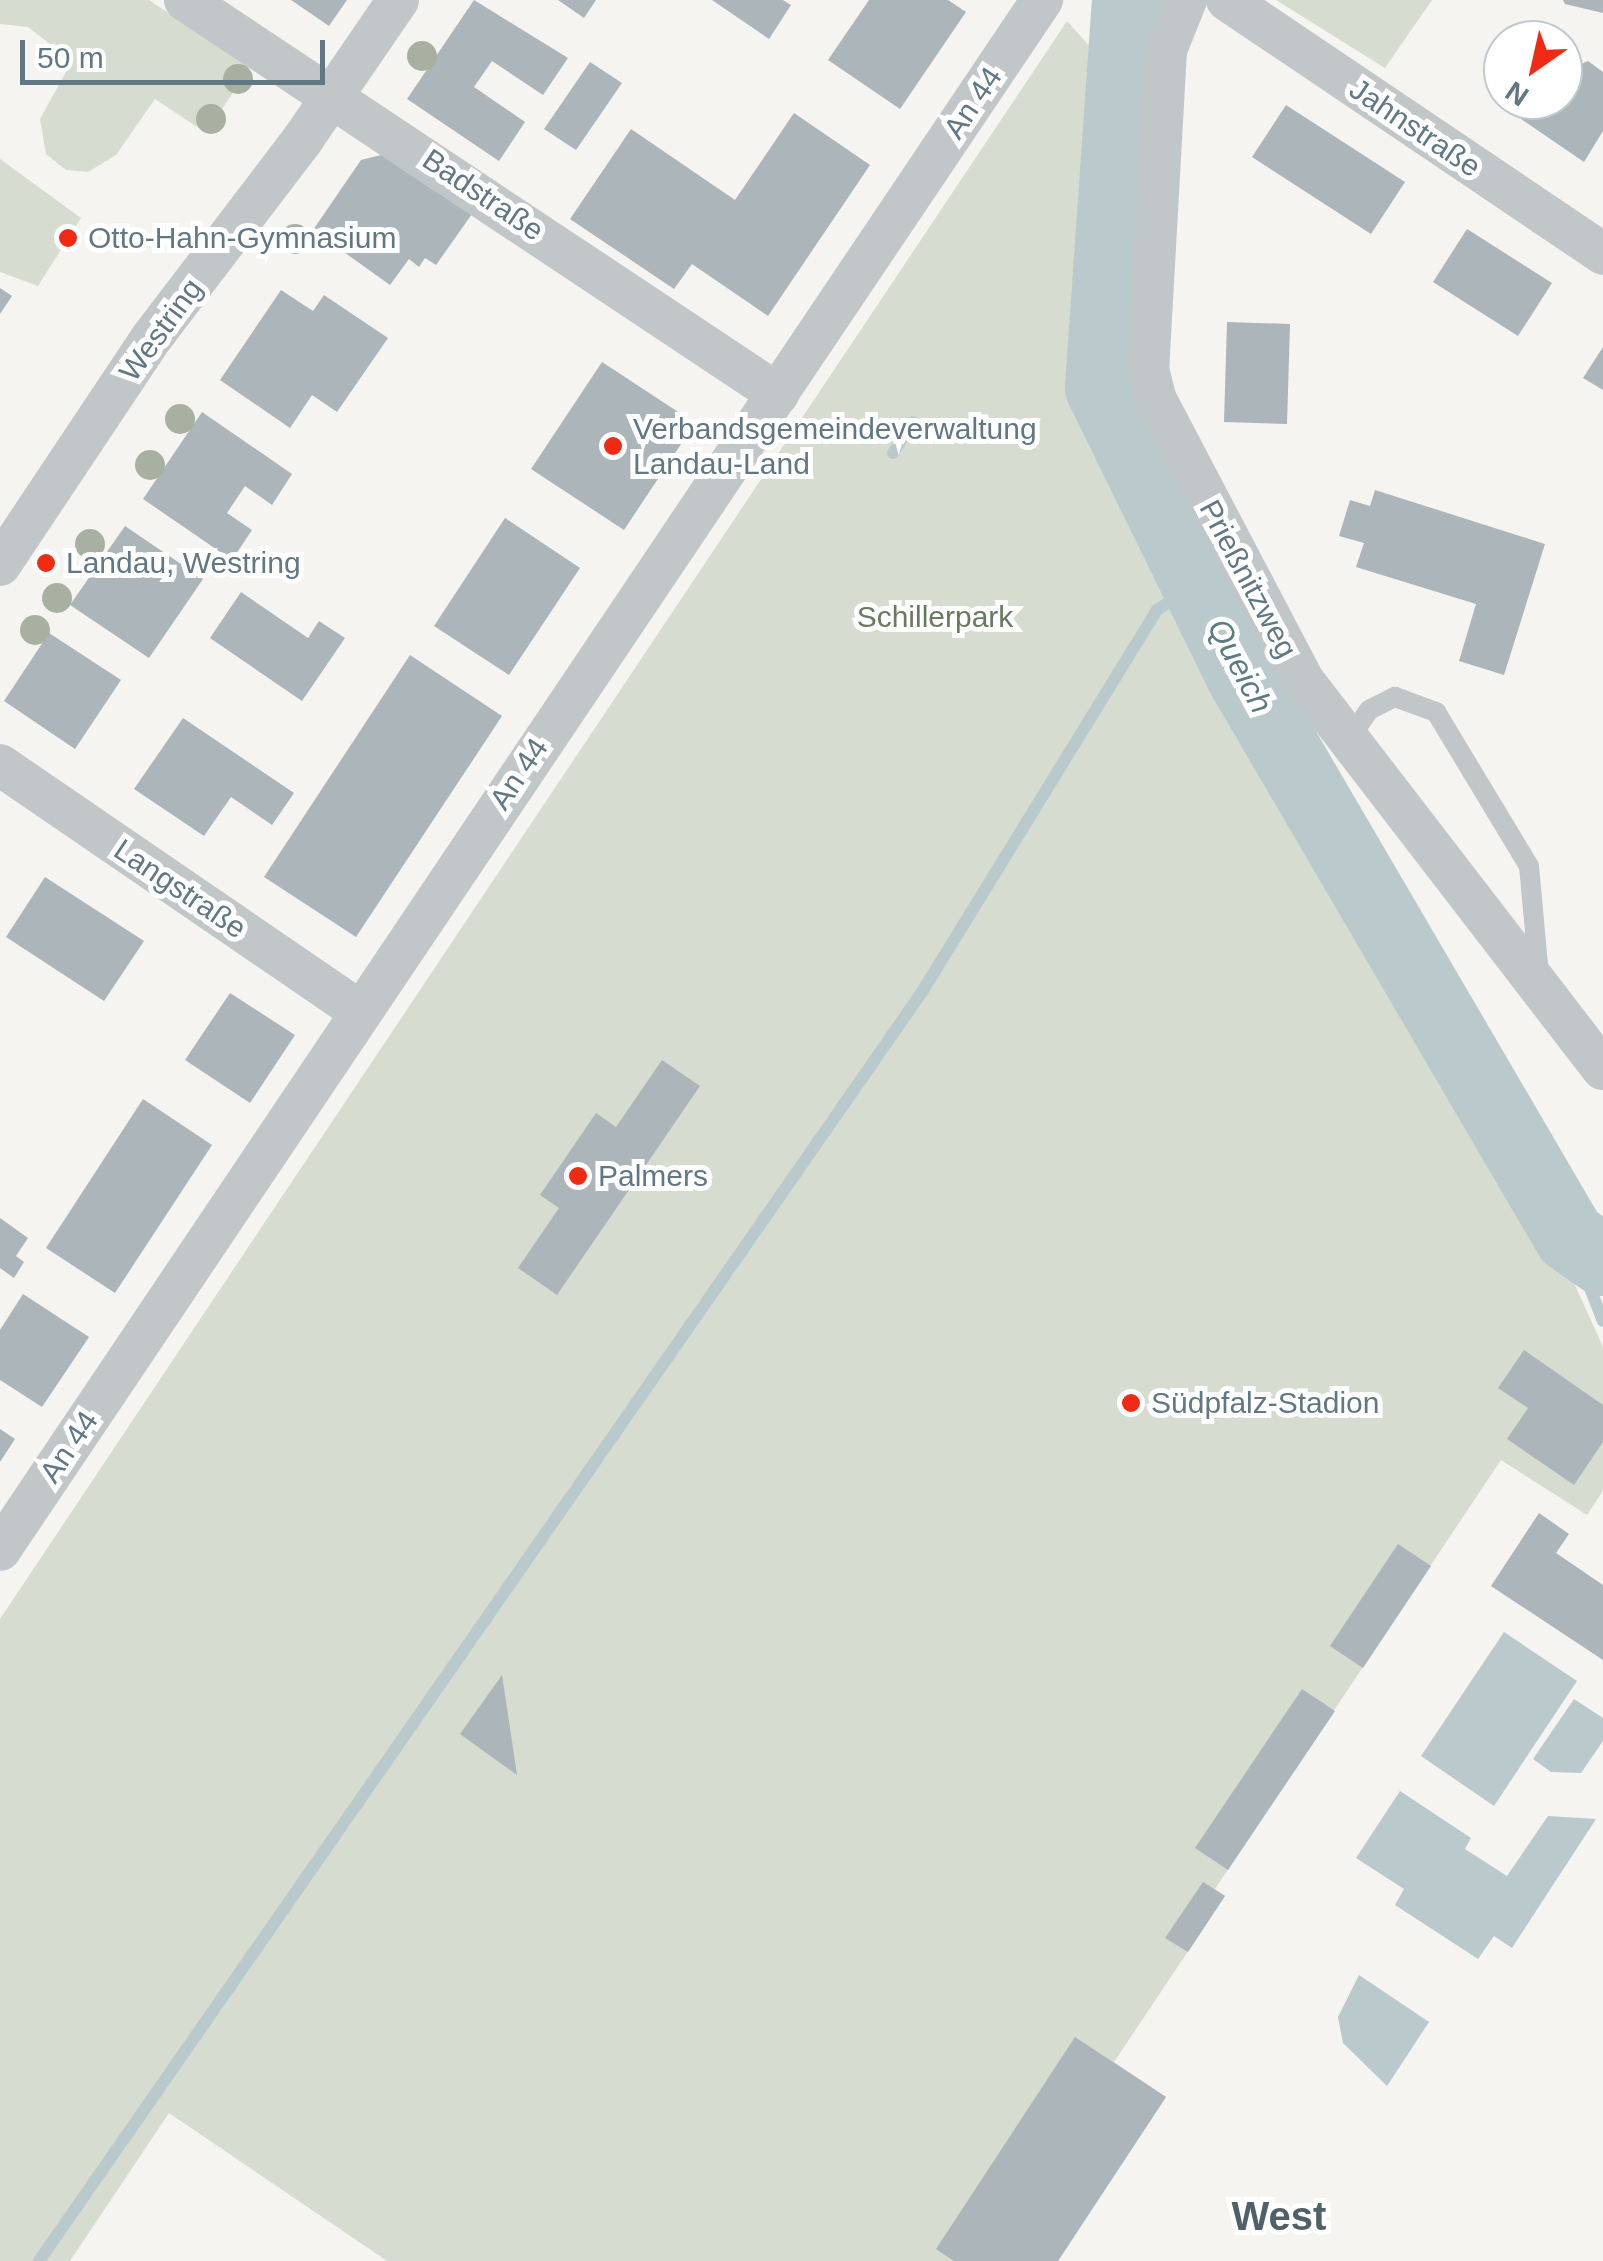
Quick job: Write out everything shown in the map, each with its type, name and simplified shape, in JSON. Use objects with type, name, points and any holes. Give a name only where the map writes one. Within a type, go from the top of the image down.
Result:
[{"type":"street","name":"Badstraße","points":[[185,0],[778,394]]},
{"type":"street","name":"Westring","points":[[0,566],[153,336],[333,96],[398,0]]},
{"type":"street","name":"An 44","points":[[0,1550],[1042,0]]},
{"type":"street","name":"Prießnitzweg","points":[[1186,0],[1166,50],[1148,369],[1167,426],[1264,614],[1348,741],[1603,1069]]},
{"type":"street","name":"Jahnstraße","points":[[1227,0],[1603,254]]},
{"type":"street","name":"Langstraße","points":[[0,765],[361,1012]]},
{"type":"lane","points":[[1348,741],[1369,710],[1395,697],[1436,712],[1528,866],[1541,992]]},
{"type":"green space","points":[[0,0],[149,0],[250,67],[206,133],[155,99],[116,155],[88,172],[66,170],[46,154],[40,119],[72,61],[28,27],[0,24]]},
{"type":"green space","points":[[1276,0],[1432,0],[1385,68]]},
{"type":"green space","name":"Schillerpark","points":[[1067,21],[1103,61],[1081,401],[1198,623],[1551,1232],[1603,1347],[1603,1491],[1587,1515],[1501,1460],[1215,1889],[1225,1896],[1114,2062],[1166,2097],[1058,2261],[387,2261],[169,2113],[70,2261],[0,2261],[0,1619]]},
{"type":"green space","points":[[0,159],[81,218],[38,286],[0,272]]},
{"type":"shaded area","points":[[1504,1632],[1577,1681],[1494,1806],[1421,1756]]},
{"type":"shaded area","points":[[1574,1699],[1603,1718],[1603,1741],[1581,1773],[1551,1772],[1533,1759]]},
{"type":"shaded area","points":[[1400,1791],[1471,1838],[1465,1849],[1507,1876],[1548,1816],[1596,1819],[1512,1948],[1494,1936],[1478,1959],[1395,1905],[1404,1889],[1356,1858]]},
{"type":"shaded area","points":[[1359,1975],[1429,2022],[1387,2086],[1343,2043],[1338,2017]]},
{"type":"building","points":[[291,0],[347,0],[329,26]]},
{"type":"building","points":[[474,0],[568,58],[543,95],[492,61],[474,87],[525,122],[499,161],[407,99]]},
{"type":"building","points":[[558,0],[596,0],[584,18]]},
{"type":"building","points":[[712,0],[783,0],[791,5],[769,39]]},
{"type":"building","points":[[869,0],[948,0],[966,12],[900,109],[828,60]]},
{"type":"building","points":[[1563,0],[1603,0],[1603,13],[1565,4]]},
{"type":"building","points":[[1588,61],[1603,72],[1603,131],[1584,162],[1522,120],[1583,120],[1583,63]]},
{"type":"building","points":[[590,62],[622,83],[576,150],[544,129]]},
{"type":"building","points":[[1286,105],[1405,182],[1371,234],[1252,157]]},
{"type":"building","points":[[794,113],[870,165],[768,316],[692,264],[674,289],[570,219],[631,129],[735,200]]},
{"type":"building","points":[[385,154],[472,214],[436,265],[425,258],[419,267],[409,259],[390,285],[313,230],[361,160]]},
{"type":"building","points":[[1467,229],[1552,283],[1518,336],[1433,282]]},
{"type":"building","points":[[0,288],[12,296],[0,314]]},
{"type":"building","points":[[281,290],[313,311],[324,295],[388,338],[337,412],[312,395],[290,428],[220,380]]},
{"type":"building","points":[[1227,322],[1290,324],[1287,424],[1224,422]]},
{"type":"building","points":[[1603,347],[1603,390],[1583,378]]},
{"type":"building","name":"Verbandsgemeindeverwaltung Landau-Land","points":[[602,362],[695,423],[624,530],[531,469]]},
{"type":"building","points":[[202,412],[292,474],[272,505],[245,486],[227,513],[252,530],[232,560],[143,499]]},
{"type":"building","points":[[1375,490],[1545,544],[1504,675],[1459,661],[1476,604],[1356,567],[1364,543],[1339,536],[1350,500],[1370,506]]},
{"type":"building","points":[[505,518],[580,568],[509,675],[434,626]]},
{"type":"building","points":[[125,526],[203,579],[149,658],[70,605]]},
{"type":"building","points":[[241,592],[308,638],[319,621],[345,638],[302,701],[210,638]]},
{"type":"building","points":[[49,633],[121,680],[75,749],[4,701]]},
{"type":"building","points":[[410,655],[502,716],[356,937],[264,877]]},
{"type":"building","points":[[183,718],[294,793],[272,825],[231,797],[204,836],[134,789]]},
{"type":"building","points":[[45,877],[144,941],[104,1001],[6,937]]},
{"type":"building","points":[[230,993],[295,1035],[250,1103],[185,1060]]},
{"type":"building","points":[[662,1060],[700,1086],[557,1295],[518,1268],[559,1208],[540,1195],[596,1113],[616,1127]]},
{"type":"building","points":[[143,1099],[212,1145],[115,1293],[46,1248]]},
{"type":"building","points":[[0,1218],[28,1238],[16,1256],[24,1262],[14,1278],[0,1268]]},
{"type":"building","points":[[23,1294],[89,1337],[42,1407],[0,1380],[0,1330]]},
{"type":"building","points":[[1524,1350],[1603,1405],[1603,1442],[1574,1485],[1507,1439],[1528,1408],[1498,1388]]},
{"type":"building","points":[[0,1429],[15,1439],[0,1462]]},
{"type":"building","points":[[1539,1513],[1569,1534],[1556,1553],[1603,1585],[1603,1660],[1491,1586]]},
{"type":"building","points":[[1398,1544],[1431,1566],[1363,1668],[1330,1646]]},
{"type":"building","points":[[502,1675],[517,1775],[460,1734]]},
{"type":"building","points":[[1302,1689],[1335,1711],[1228,1870],[1195,1848]]},
{"type":"building","points":[[1203,1882],[1225,1896],[1188,1952],[1165,1938]]},
{"type":"building","points":[[1075,2037],[1166,2097],[1058,2261],[954,2261],[936,2249]]},
{"type":"waterway","name":"Queich","points":[[1128,0],[1101,388],[1242,676],[1570,1237],[1603,1260]]},
{"type":"waterway","points":[[893,453],[913,422]]},
{"type":"waterway","points":[[39,2261],[922,992],[1157,610],[1198,583]]},
{"type":"waterway","points":[[1570,1237],[1603,1321]]},
{"type":"place","name":"Otto-Hahn-Gymnasium","points":[[68,238]]},
{"type":"place","name":"Verbandsgemeindeverwaltung Landau-Land","points":[[613,446]]},
{"type":"place","name":"Landau, Westring","points":[[46,563]]},
{"type":"place","name":"Palmers","points":[[578,1176]]},
{"type":"place","name":"Südpfalz-Stadion","points":[[1131,1403]]},
{"type":"district","name":"West","points":[[1279,2216]]}]
